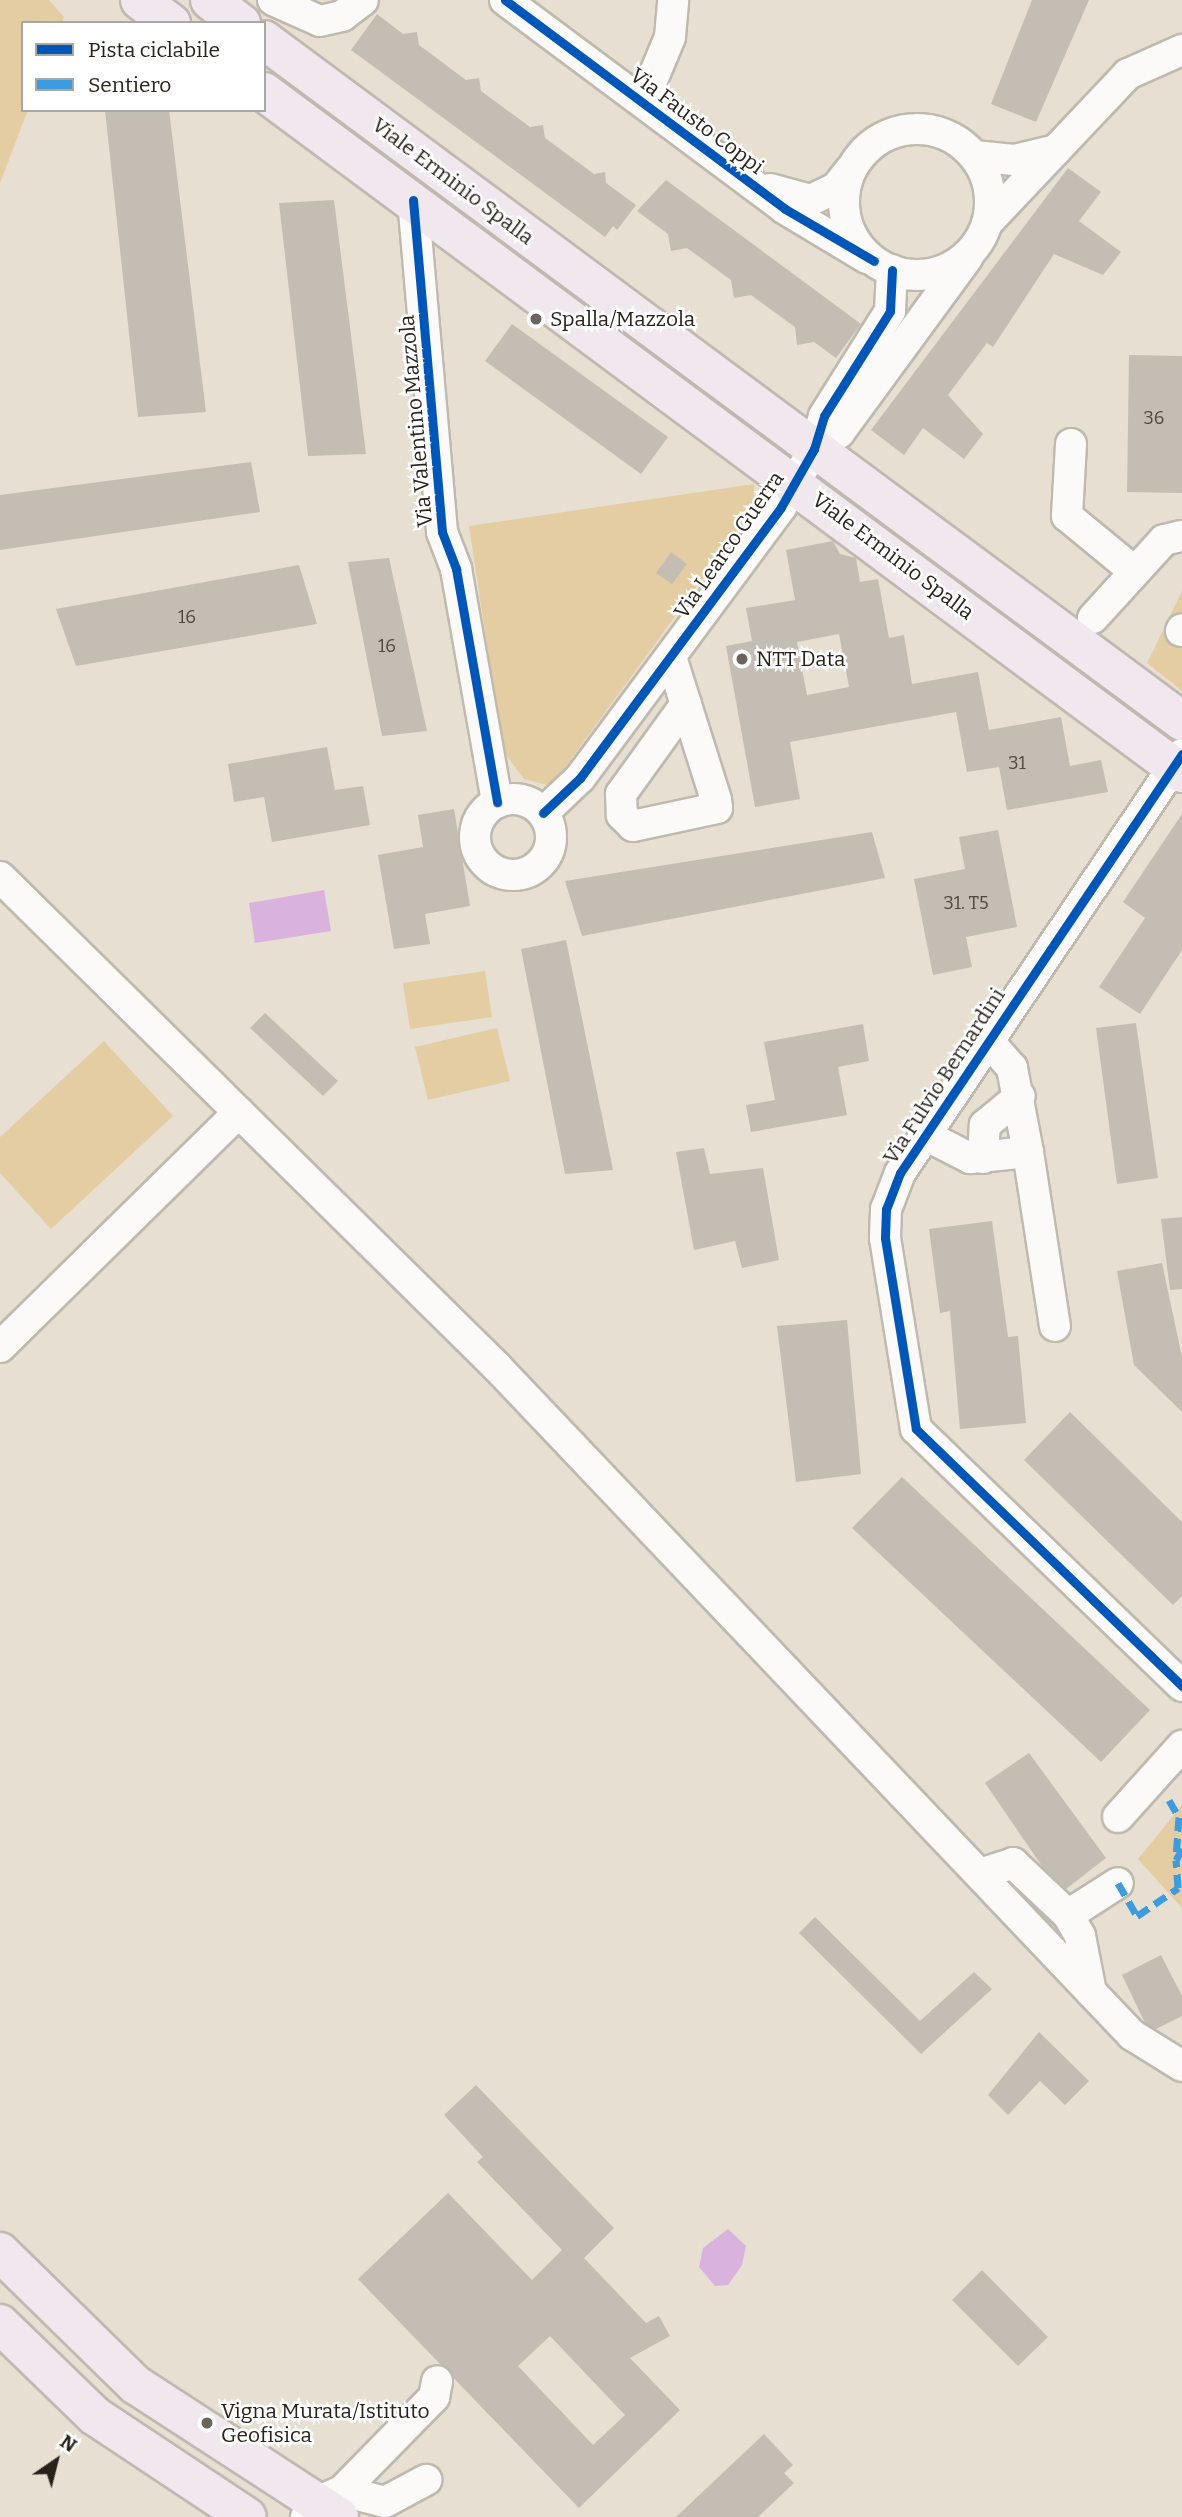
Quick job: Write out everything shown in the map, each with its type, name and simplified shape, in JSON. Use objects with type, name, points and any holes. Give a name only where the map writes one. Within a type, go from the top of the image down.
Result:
[{"type":"main road","points":[[140,0],[168,21]]},
{"type":"main road","points":[[210,0],[238,21]]},
{"type":"main road","name":"Viale Erminio Spalla","points":[[266,41],[1182,721]]},
{"type":"main road","name":"Viale Erminio Spalla","points":[[266,93],[1179,764]]},
{"type":"main road","points":[[0,2252],[136,2385],[326,2507]]},
{"type":"main road","points":[[0,2324],[96,2416],[247,2517]]},
{"type":"street","points":[[273,0],[320,21],[342,16],[363,0]]},
{"type":"street","name":"Via Fausto Coppi","points":[[505,0],[806,224],[883,266]]},
{"type":"street","points":[[643,102],[670,37],[673,0]]},
{"type":"street","points":[[987,223],[989,188],[974,156],[947,135],[906,130],[873,144],[851,170],[846,219],[883,266],[933,273],[968,255],[987,223],[1128,74],[1182,50]]},
{"type":"street","points":[[399,190],[410,149]]},
{"type":"street","points":[[974,156],[1013,160],[1056,150]]},
{"type":"street","name":"Via Fausto Coppi","points":[[730,167],[803,200],[830,193],[851,170]]},
{"type":"street","name":"Via Valentino Mazzola","points":[[399,190],[442,532],[456,569],[474,732],[489,809]]},
{"type":"street","name":"Via Learco Guerra","points":[[814,449],[839,433],[968,255]]},
{"type":"street","name":"Via Learco Guerra","points":[[542,813],[580,778],[671,657],[796,482],[814,449],[824,416],[890,311],[883,266]]},
{"type":"street","points":[[1071,444],[1067,516],[1134,570]]},
{"type":"street","points":[[1093,618],[1164,540],[1182,536]]},
{"type":"street","points":[[671,657],[685,704]]},
{"type":"street","name":"Via Fulvio Bernardini","points":[[1176,1669],[916,1429],[884,1238],[892,1190],[925,1135],[1179,764]]},
{"type":"street","points":[[520,799],[542,813],[551,831],[547,855],[518,875],[484,862],[475,839],[489,809],[520,799]]},
{"type":"street","points":[[0,877],[497,1367],[1139,2041],[1182,2066]]},
{"type":"street","points":[[988,1040],[1012,1068],[1020,1096],[1055,1326]]},
{"type":"street","points":[[983,1158],[985,1125],[1020,1096]]},
{"type":"street","points":[[0,1347],[239,1112]]},
{"type":"street","points":[[925,1135],[957,1155],[983,1158],[1028,1152]]},
{"type":"street","points":[[1118,1817],[1182,1746]]},
{"type":"street","points":[[980,1874],[1013,1863],[1068,1915],[1080,1936],[1091,1992]]},
{"type":"street","points":[[1068,1915],[1118,1883]]},
{"type":"street","points":[[326,2507],[434,2397],[437,2381]]},
{"type":"street","points":[[326,2507],[385,2502],[426,2480]]},
{"type":"shaded area","points":[[0,0],[49,0],[64,17],[63,21],[21,21],[21,112],[27,112],[0,183]]},
{"type":"shaded area","points":[[754,484],[755,507],[555,781],[547,785],[524,779],[503,751],[469,526]]},
{"type":"shaded area","points":[[1182,591],[1182,691],[1147,663]]},
{"type":"shaded area","points":[[324,890],[331,931],[255,943],[249,903]]},
{"type":"shaded area","points":[[485,971],[492,1017],[410,1029],[403,983]]},
{"type":"shaded area","points":[[497,1028],[510,1081],[428,1100],[415,1047]]},
{"type":"shaded area","points":[[104,1041],[173,1116],[51,1229],[0,1173],[0,1137]]},
{"type":"shaded area","points":[[1182,1805],[1182,1908],[1138,1859]]},
{"type":"shaded area","points":[[728,2229],[746,2246],[742,2265],[728,2285],[715,2286],[699,2267],[703,2248]]},
{"type":"building","points":[[1032,0],[1089,0],[1036,122],[991,104]]},
{"type":"building","points":[[377,14],[403,34],[417,32],[419,45],[466,80],[479,78],[481,91],[530,127],[543,125],[545,138],[594,174],[605,172],[606,183],[636,205],[617,230],[613,226],[605,237],[351,50]]},
{"type":"building","points":[[105,112],[169,112],[206,412],[138,417]]},
{"type":"building","points":[[1068,168],[1101,192],[1079,221],[1121,252],[1103,275],[1054,254],[993,347],[987,343],[948,395],[983,434],[964,459],[923,428],[904,455],[871,430]]},
{"type":"building","points":[[666,180],[861,324],[836,358],[814,342],[797,345],[795,327],[751,295],[734,298],[731,280],[687,248],[671,251],[668,234],[637,211]]},
{"type":"building","points":[[334,200],[366,454],[308,456],[279,203]]},
{"type":"building","points":[[512,324],[668,437],[641,474],[485,361]]},
{"type":"building","points":[[1129,355],[1182,356],[1182,493],[1127,492]]},
{"type":"building","points":[[251,462],[260,512],[0,550],[0,495]]},
{"type":"building","points":[[833,541],[840,554],[856,558],[860,582],[878,579],[889,638],[904,635],[912,684],[978,672],[989,730],[1061,717],[1070,766],[1101,760],[1108,792],[1007,810],[999,767],[967,772],[956,712],[790,742],[800,799],[755,807],[726,646],[752,641],[746,608],[795,600],[786,550]],"holes":[[[839,634],[849,687],[807,695],[797,642]]]},
{"type":"building","points":[[671,552],[687,564],[672,584],[656,573]]},
{"type":"building","points":[[389,558],[427,731],[382,736],[348,562]]},
{"type":"building","points":[[299,565],[317,624],[76,666],[56,609]]},
{"type":"building","points":[[327,747],[335,790],[363,786],[370,825],[272,842],[264,797],[234,802],[228,764]]},
{"type":"building","points":[[454,809],[470,906],[425,914],[430,944],[394,949],[378,855],[423,847],[418,815]]},
{"type":"building","points":[[1182,814],[1182,950],[1140,1014],[1099,987],[1145,918],[1123,902]]},
{"type":"building","points":[[998,830],[1017,927],[966,937],[972,967],[933,975],[914,879],[965,869],[959,837]]},
{"type":"building","points":[[872,832],[885,878],[582,936],[565,881]]},
{"type":"building","points":[[566,940],[613,1170],[565,1174],[521,949]]},
{"type":"building","points":[[265,1013],[338,1081],[323,1096],[250,1028]]},
{"type":"building","points":[[1136,1023],[1158,1178],[1117,1184],[1096,1028]]},
{"type":"building","points":[[863,1024],[869,1061],[838,1067],[847,1115],[751,1132],[746,1105],[775,1100],[764,1042]]},
{"type":"building","points":[[704,1148],[710,1174],[763,1168],[779,1260],[742,1268],[735,1241],[694,1250],[676,1152]]},
{"type":"building","points":[[1182,1217],[1182,1289],[1170,1290],[1161,1219]]},
{"type":"building","points":[[992,1221],[1008,1337],[1018,1336],[1026,1423],[960,1429],[950,1311],[940,1313],[929,1229]]},
{"type":"building","points":[[1162,1263],[1182,1357],[1182,1412],[1134,1365],[1117,1271]]},
{"type":"building","points":[[847,1320],[861,1474],[796,1482],[777,1326]]},
{"type":"building","points":[[1070,1412],[1182,1522],[1182,1596],[1173,1605],[1024,1460]]},
{"type":"building","points":[[902,1477],[1150,1710],[1101,1762],[852,1528]]},
{"type":"building","points":[[1029,1753],[1106,1858],[1066,1889],[1042,1866],[985,1783]]},
{"type":"building","points":[[815,1917],[920,2021],[974,1972],[992,1989],[921,2054],[799,1933]]},
{"type":"building","points":[[1161,1955],[1182,1996],[1182,2016],[1156,2029],[1145,2023],[1122,1975]]},
{"type":"building","points":[[1039,2032],[1089,2081],[1065,2105],[1040,2081],[1008,2115],[988,2095]]},
{"type":"building","points":[[476,2085],[614,2228],[584,2258],[646,2323],[659,2316],[670,2336],[630,2358],[680,2410],[579,2508],[358,2279],[448,2193],[532,2280],[562,2250],[477,2162],[483,2157],[444,2115]],"holes":[[[550,2336],[625,2415],[593,2445],[518,2366]]]},
{"type":"building","points":[[982,2270],[1048,2337],[1018,2366],[952,2300]]},
{"type":"building","points":[[764,2434],[793,2465],[784,2473],[794,2483],[758,2517],[676,2517]]},
{"type":"marked path","points":[[1169,1800],[1179,1817],[1176,1857]]},
{"type":"marked path","points":[[1118,1883],[1137,1916],[1178,1888],[1176,1860],[1182,1849]]},
{"type":"cycle path","points":[[505,0],[785,209],[874,261]]},
{"type":"cycle path","points":[[413,200],[442,532],[456,569],[497,802]]},
{"type":"cycle path","points":[[543,813],[580,778],[781,507],[814,449],[824,416],[890,311],[892,270]]},
{"type":"cycle path","points":[[1182,754],[900,1173],[886,1209],[885,1238],[916,1429],[1182,1686]]},
{"type":"place","name":"Spalla/Mazzola","points":[[536,319]]},
{"type":"place","name":"NTT Data","points":[[742,659]]},
{"type":"place","name":"Vigna Murata/Istituto Geofisica","points":[[207,2423]]}]
